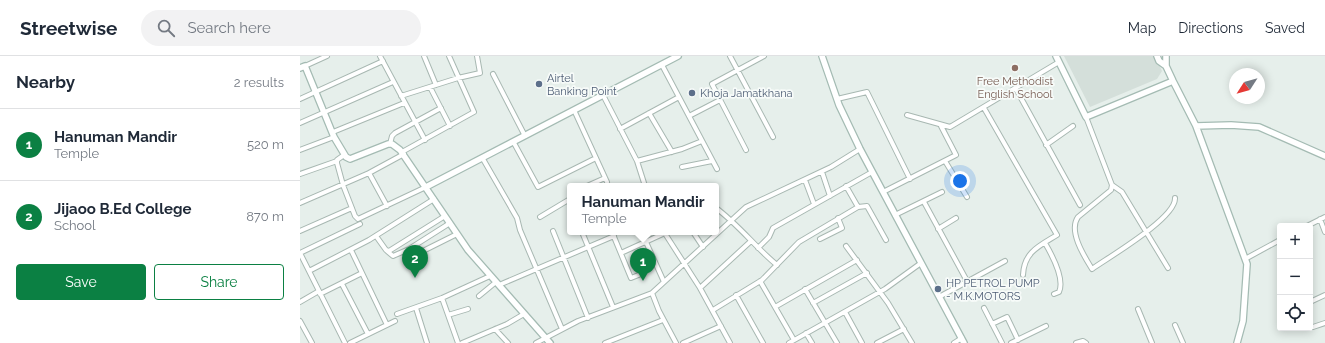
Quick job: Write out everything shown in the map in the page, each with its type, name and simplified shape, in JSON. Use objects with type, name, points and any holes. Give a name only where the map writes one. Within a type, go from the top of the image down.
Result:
[{"type":"street","points":[[327,56],[303,67],[315,91],[333,135],[344,155],[350,159],[390,144],[397,147],[468,250],[550,343]]},
{"type":"street","points":[[380,56],[425,140]]},
{"type":"street","points":[[424,56],[436,85]]},
{"type":"street","points":[[300,203],[369,173],[474,112],[449,56]]},
{"type":"street","points":[[401,96],[458,78],[480,73],[477,56]]},
{"type":"street","points":[[337,161],[343,185],[355,216],[360,219],[483,159],[678,56]]},
{"type":"street","points":[[730,56],[772,137]]},
{"type":"street","points":[[746,150],[712,84],[764,56]]},
{"type":"street","points":[[822,56],[837,99],[860,149],[963,340],[954,343]]},
{"type":"street","points":[[1056,56],[1086,117],[1112,185],[1122,192],[1168,268]]},
{"type":"street","points":[[1157,56],[1159,61],[1166,66]]},
{"type":"street","points":[[1166,56],[1166,66],[1196,126],[1246,259],[1247,284],[1243,321],[1237,343]]},
{"type":"street","points":[[300,99],[383,61]]},
{"type":"street","points":[[907,115],[941,126],[950,127],[1059,62]]},
{"type":"street","points":[[662,65],[717,169]]},
{"type":"street","points":[[493,74],[525,136]]},
{"type":"street","points":[[1086,117],[1173,81]]},
{"type":"street","points":[[300,123],[393,82]]},
{"type":"street","points":[[430,87],[450,126]]},
{"type":"street","points":[[1016,89],[1080,205]]},
{"type":"street","points":[[837,99],[867,92],[910,179]]},
{"type":"street","points":[[603,95],[637,161],[644,183]]},
{"type":"street","points":[[620,128],[679,97]]},
{"type":"street","points":[[689,116],[720,100]]},
{"type":"street","points":[[300,150],[404,103]]},
{"type":"street","points":[[390,144],[393,134],[441,108]]},
{"type":"street","points":[[984,108],[1057,235],[1028,256],[1023,267],[1023,275]]},
{"type":"street","points":[[574,110],[606,180],[596,183]]},
{"type":"street","points":[[649,113],[672,152]]},
{"type":"street","points":[[1196,126],[1231,125],[1259,127],[1325,156]]},
{"type":"street","points":[[883,192],[956,155],[941,126]]},
{"type":"street","points":[[1046,145],[1073,126]]},
{"type":"street","points":[[637,161],[672,152],[702,141]]},
{"type":"street","points":[[514,143],[538,188],[596,158]]},
{"type":"street","points":[[719,233],[746,207],[822,172],[860,149]]},
{"type":"street","points":[[300,174],[337,161],[344,155]]},
{"type":"street","points":[[483,159],[517,218],[520,230],[538,268],[562,329]]},
{"type":"street","points":[[945,160],[967,197]]},
{"type":"street","points":[[682,167],[712,161]]},
{"type":"street","points":[[822,172],[830,196]]},
{"type":"street","points":[[758,248],[769,237],[774,228],[872,172]]},
{"type":"street","points":[[369,173],[387,206]]},
{"type":"street","points":[[805,180],[814,204]]},
{"type":"street","points":[[1112,185],[1111,190],[1074,222],[1074,229],[1082,253],[1092,269],[1147,232],[1168,213],[1175,198]]},
{"type":"street","points":[[846,186],[858,207]]},
{"type":"street","points":[[895,215],[942,192]]},
{"type":"street","points":[[309,271],[363,244],[434,200]]},
{"type":"street","points":[[540,217],[567,201]]},
{"type":"street","points":[[924,202],[968,281]]},
{"type":"street","points":[[713,310],[760,281],[777,266],[799,242],[858,207],[866,206],[886,240]]},
{"type":"street","points":[[300,231],[352,208]]},
{"type":"street","points":[[719,210],[732,220],[777,266]]},
{"type":"street","points":[[388,251],[445,216]]},
{"type":"street","points":[[1313,223],[1325,217]]},
{"type":"street","points":[[820,239],[842,228],[838,218]]},
{"type":"street","points":[[938,228],[956,218]]},
{"type":"street","points":[[1320,219],[1325,232]]},
{"type":"street","points":[[376,236],[393,256],[404,252],[450,223]]},
{"type":"street","points":[[345,343],[300,253],[360,224]]},
{"type":"street","points":[[553,231],[588,318]]},
{"type":"street","points":[[404,252],[408,256],[421,252],[457,234]]},
{"type":"street","points":[[583,235],[613,307]]},
{"type":"street","points":[[479,296],[497,284],[588,247],[611,235]]},
{"type":"street","points":[[613,235],[631,278],[641,274]]},
{"type":"street","points":[[621,253],[660,235]]},
{"type":"street","points":[[665,235],[700,288],[730,343]]},
{"type":"street","points":[[695,235],[703,248]]},
{"type":"street","points":[[536,343],[562,329],[613,307],[652,293],[716,235]]},
{"type":"street","points":[[700,288],[751,241]]},
{"type":"street","points":[[646,242],[664,282]]},
{"type":"street","points":[[1246,259],[1277,242]]},
{"type":"street","points":[[1045,243],[1054,257],[1062,285],[1059,292],[1054,294]]},
{"type":"street","points":[[846,246],[880,291],[912,343]]},
{"type":"street","points":[[351,250],[387,325]]},
{"type":"street","points":[[775,307],[857,260]]},
{"type":"street","points":[[939,297],[1005,261]]},
{"type":"street","points":[[789,343],[880,291],[921,263]]},
{"type":"street","points":[[300,302],[342,284],[362,273]]},
{"type":"street","points":[[813,302],[867,273]]},
{"type":"street","points":[[397,314],[442,298],[490,276]]},
{"type":"street","points":[[760,281],[794,340]]},
{"type":"street","points":[[342,284],[368,334]]},
{"type":"street","points":[[805,289],[836,343]]},
{"type":"street","points":[[652,293],[663,320],[676,343]]},
{"type":"street","points":[[736,295],[763,343]]},
{"type":"street","points":[[1313,301],[1325,295]]},
{"type":"street","points":[[442,298],[458,343]]},
{"type":"street","points":[[416,308],[427,343]]},
{"type":"street","points":[[984,308],[1002,343]]},
{"type":"street","points":[[448,315],[468,309]]},
{"type":"street","points":[[1138,309],[1152,343]]},
{"type":"street","points":[[845,312],[862,343]]},
{"type":"street","points":[[462,343],[495,329],[524,314]]},
{"type":"street","points":[[992,324],[1007,317],[1018,340]]},
{"type":"street","points":[[300,320],[312,343]]},
{"type":"street","points":[[605,343],[663,320]]},
{"type":"street","points":[[350,343],[396,321]]},
{"type":"street","points":[[1313,327],[1325,323]]},
{"type":"street","points":[[683,343],[721,326]]},
{"type":"street","points":[[1011,343],[1046,326]]},
{"type":"street","points":[[1175,326],[1183,343]]},
{"type":"street","points":[[495,329],[508,343]]},
{"type":"street","points":[[877,343],[904,329]]},
{"type":"street","points":[[806,333],[812,343]]},
{"type":"street","points":[[1076,343],[1083,341],[1086,343]]},
{"type":"shaded area","points":[[1064,56],[1155,56],[1162,71],[1157,79],[1090,107]]},
{"type":"place","name":"Free Methodist English School","points":[[1015,68]]},
{"type":"place","name":"Airtel Banking Point","points":[[539,84]]},
{"type":"place","name":"Khoja Jamatkhana","points":[[692,93]]},
{"type":"place","name":"Jijaoo B.Ed College","points":[[415,278]]},
{"type":"place","name":"Hanuman Mandir","points":[[643,281]]},
{"type":"place","name":"HP PETROL PUMP - M.K.MOTORS","points":[[938,289]]}]
